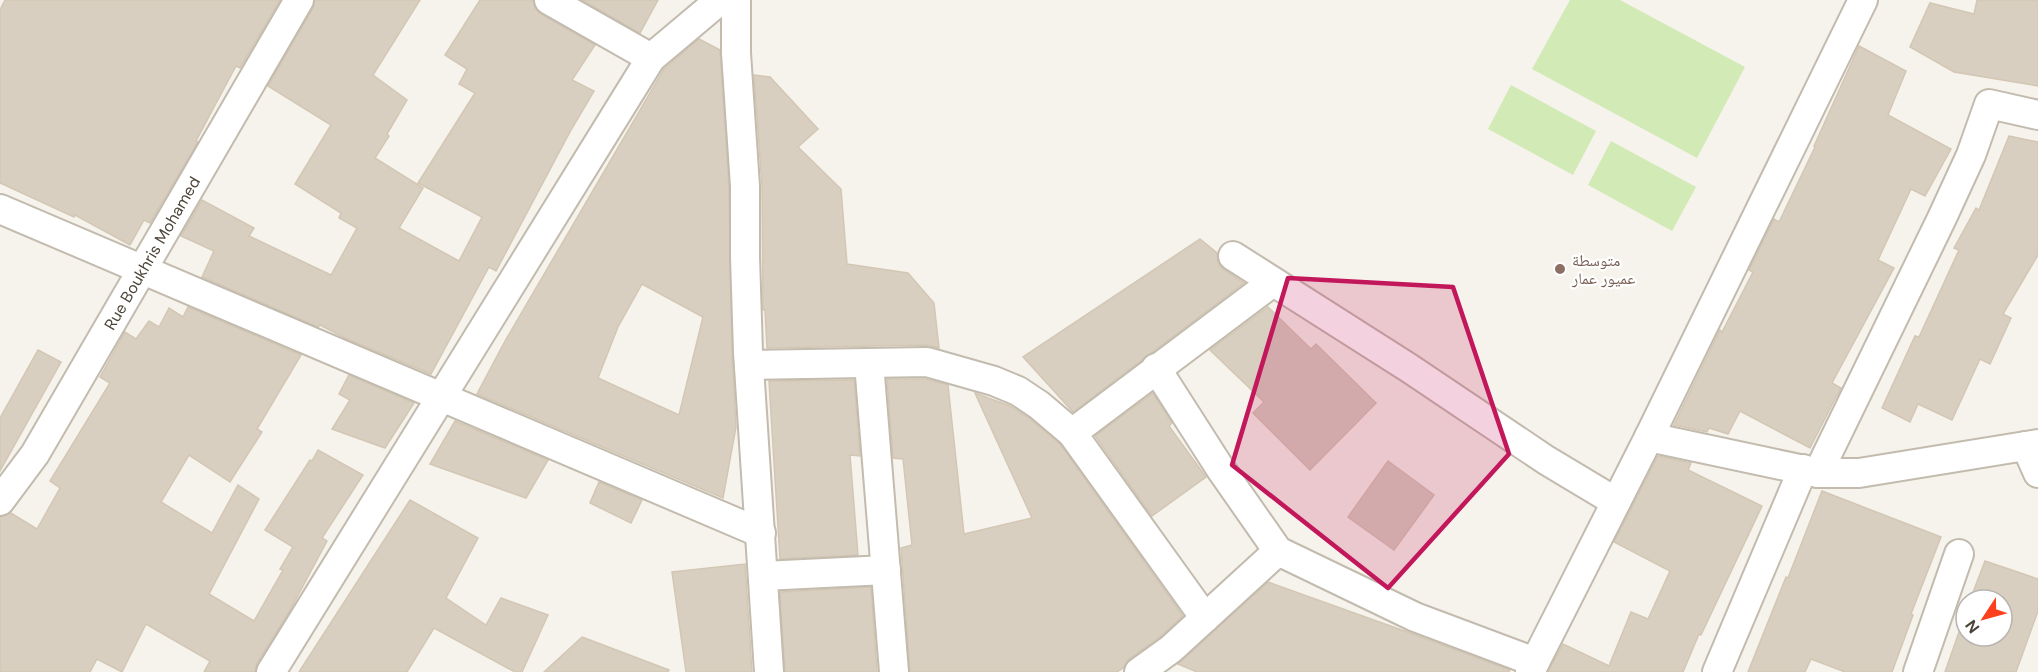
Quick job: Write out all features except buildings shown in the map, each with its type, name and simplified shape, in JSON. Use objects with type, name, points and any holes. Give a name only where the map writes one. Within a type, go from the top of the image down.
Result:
[{"type":"street","name":"Rue Boukhris Mohamed","points":[[0,501],[34,454],[299,0]]},
{"type":"street","points":[[549,0],[651,58]]},
{"type":"street","points":[[272,672],[651,58],[720,0]]},
{"type":"street","points":[[736,0],[736,53],[745,186],[749,365],[769,672]]},
{"type":"street","points":[[1156,368],[1220,468],[1278,551],[1415,617],[1532,667],[1649,437],[1863,0]]},
{"type":"street","points":[[1717,672],[1811,471],[1942,218],[1971,156],[1989,104],[2038,115]]},
{"type":"street","points":[[0,209],[760,533]]},
{"type":"street","points":[[1233,256],[1409,368],[1546,460],[1616,502]]},
{"type":"street","points":[[1072,433],[1273,282]]},
{"type":"street","points":[[749,365],[927,362],[994,381],[1017,392],[1039,405],[1072,433],[1205,618]]},
{"type":"street","points":[[869,363],[894,672]]},
{"type":"street","points":[[1649,437],[1811,471],[1859,473],[2032,445],[2038,473]]},
{"type":"street","points":[[1148,670],[1278,551]]},
{"type":"street","points":[[1918,672],[1959,554]]},
{"type":"street","points":[[763,576],[886,570]]},
{"type":"highlighted area","points":[[1288,278],[1453,287],[1509,454],[1388,588],[1232,465]]},
{"type":"green space","points":[[1570,0],[1620,0],[1745,67],[1697,158],[1532,69]]},
{"type":"green space","points":[[1511,85],[1596,131],[1573,175],[1488,129]]},
{"type":"green space","points":[[1611,141],[1696,187],[1672,231],[1588,185]]},
{"type":"place","name":"متوسطة عميور عمار","points":[[1560,269]]}]
